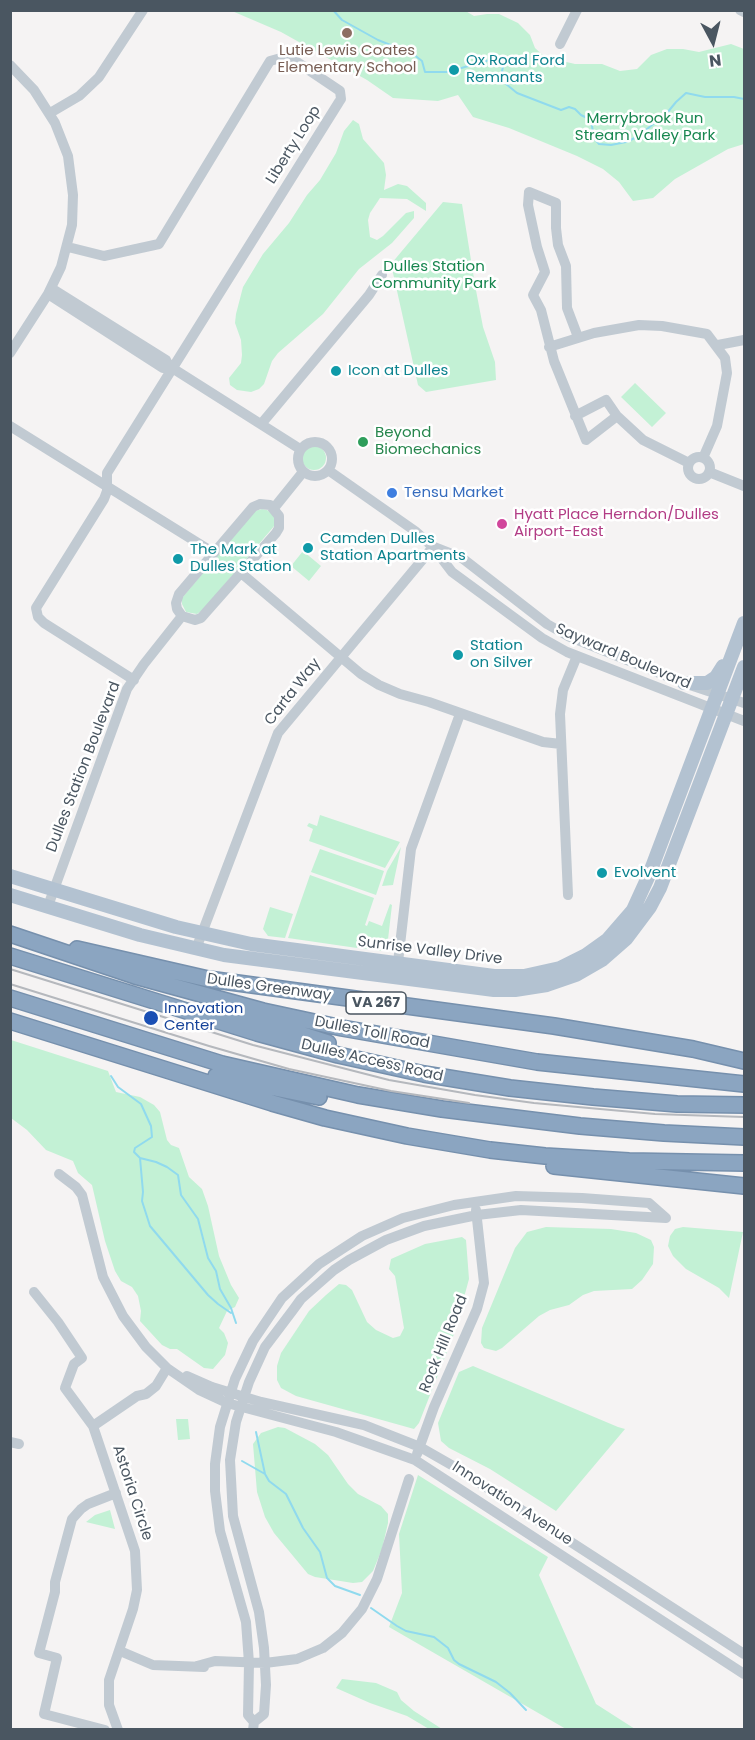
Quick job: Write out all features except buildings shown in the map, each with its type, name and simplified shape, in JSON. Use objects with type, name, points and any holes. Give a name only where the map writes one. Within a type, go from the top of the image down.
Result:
[{"type":"highway","name":"Dulles Toll Road","points":[[10,933],[94,964],[263,1011],[375,1035],[537,1062],[744,1084]]},
{"type":"highway","name":"Dulles Greenway","points":[[10,933],[208,980],[563,1027],[693,1049],[744,1061]]},
{"type":"highway","name":"Dulles Access Road","points":[[10,956],[284,1041],[365,1061],[454,1079],[537,1091],[677,1104],[744,1105]]},
{"type":"highway","points":[[94,964],[135,982],[350,1050],[454,1079]]},
{"type":"highway","name":"Dulles Access Road","points":[[10,998],[168,1048],[276,1078],[367,1097],[524,1120],[646,1132],[744,1137]]},
{"type":"highway","points":[[10,1021],[65,1030],[188,1069],[267,1088],[474,1120],[524,1120]]},
{"type":"highway","points":[[10,1021],[253,1098],[325,1118],[407,1136],[490,1150],[573,1158],[744,1163]]},
{"type":"highway","points":[[706,1079],[744,1078]]},
{"type":"highway","points":[[490,1150],[548,1166],[744,1186]]},
{"type":"main road","points":[[684,683],[707,683],[716,677],[742,629]]},
{"type":"main road","name":"Sunrise Valley Drive","points":[[10,895],[140,935],[224,955],[397,971],[494,976],[524,976],[560,968],[586,955],[607,940],[625,921],[640,896],[742,629]]},
{"type":"main road","name":"Sunrise Valley Drive","points":[[10,876],[201,934],[494,990],[546,985],[576,975],[610,953],[634,930],[656,898],[726,714],[738,701],[744,667]]},
{"type":"street","points":[[50,114],[79,96],[99,77],[143,10]]},
{"type":"street","points":[[560,44],[575,11]]},
{"type":"street","name":"Liberty Loop","points":[[68,247],[104,256],[159,244],[270,61],[288,56],[340,92],[339,102],[171,367],[107,473],[109,487],[104,499],[38,603],[36,612],[44,624],[134,680]]},
{"type":"street","points":[[10,65],[34,90],[50,114],[64,145],[71,175],[73,206],[68,247],[50,291],[10,353]]},
{"type":"street","points":[[578,337],[567,308],[566,266],[558,245],[556,203],[529,192],[528,205],[545,272],[533,295],[541,310],[549,347],[586,440],[617,416]]},
{"type":"street","points":[[262,423],[369,295],[382,275]]},
{"type":"street","points":[[50,291],[166,360],[171,367],[300,449]]},
{"type":"street","points":[[549,347],[578,337],[639,325],[662,326],[707,334],[718,345],[725,358],[727,379],[717,426],[703,458]]},
{"type":"street","points":[[718,345],[744,340]]},
{"type":"street","points":[[575,416],[606,400],[628,428],[654,447],[689,463]]},
{"type":"street","points":[[10,426],[214,553]]},
{"type":"street","points":[[315,441],[325,445],[332,454],[331,466],[328,470],[324,474],[313,476],[303,472],[298,464],[300,449],[315,441]]},
{"type":"street","points":[[696,457],[703,458],[708,462],[709,472],[704,477],[694,478],[689,473],[689,463],[696,457]]},
{"type":"street","name":"Sayward Boulevard","points":[[328,470],[402,522],[433,547],[453,572],[542,638],[577,656],[744,721]]},
{"type":"street","points":[[273,508],[303,472]]},
{"type":"street","points":[[709,472],[744,486]]},
{"type":"street","points":[[260,504],[273,508],[279,516],[279,528],[201,618],[195,620],[182,616],[177,609],[177,597],[214,553],[253,507],[260,504]]},
{"type":"street","name":"Sayward Boulevard","points":[[433,547],[462,558],[557,630],[684,683],[738,701]]},
{"type":"street","name":"Carta Way","points":[[196,949],[278,733],[433,547]]},
{"type":"street","points":[[241,573],[361,674],[379,685],[543,742],[561,744]]},
{"type":"street","name":"Dulles Station Boulevard","points":[[48,906],[126,689],[182,616]]},
{"type":"street","points":[[568,895],[561,702],[563,690],[577,656]]},
{"type":"street","points":[[397,971],[411,849],[460,714]]},
{"type":"street","points":[[59,1174],[76,1186],[86,1203],[100,1268],[113,1300],[138,1337],[167,1368],[158,1380],[152,1380],[141,1388],[137,1396],[93,1426]]},
{"type":"street","points":[[538,1196],[649,1203],[666,1218],[539,1210],[502,1210],[477,1215],[403,1233],[368,1249],[334,1270],[301,1299],[266,1347],[242,1402],[230,1460],[231,1498],[239,1543],[259,1612],[265,1663],[264,1714],[254,1726],[248,1715],[249,1663],[246,1622],[220,1531],[215,1491],[218,1439],[228,1397],[245,1355],[282,1298],[319,1264],[337,1251],[384,1225],[427,1211],[475,1200],[538,1196]]},
{"type":"street","name":"Rock Hill Road","points":[[415,1460],[434,1407],[477,1309],[484,1283],[475,1200]]},
{"type":"street","name":"Astoria Circle","points":[[34,1292],[82,1358],[74,1364],[64,1388],[93,1426],[135,1551],[137,1590],[109,1687],[109,1705],[118,1730]]},
{"type":"street","name":"Innovation Avenue","points":[[167,1368],[212,1387],[228,1397],[415,1460],[744,1674]]},
{"type":"street","name":"Innovation Avenue","points":[[242,1402],[364,1425],[420,1447],[455,1467],[744,1654]]},
{"type":"street","points":[[120,1652],[153,1665],[197,1665],[210,1668],[233,1663],[265,1663],[297,1659],[315,1653],[348,1627],[365,1603],[377,1579],[409,1479]]},
{"type":"street","points":[[105,1730],[44,1714],[57,1658],[39,1653],[72,1520],[88,1504],[116,1493]]},
{"type":"green space","name":"Merrybrook Run Stream Valley Park","points":[[464,10],[474,16],[499,14],[518,23],[530,35],[535,48],[545,57],[575,64],[602,64],[620,71],[637,69],[651,55],[667,49],[699,52],[731,44],[744,49],[744,144],[728,149],[675,179],[653,198],[633,201],[619,182],[603,169],[509,128],[473,117],[458,95],[438,101],[393,98],[367,80],[281,32],[232,11]]},
{"type":"green space","points":[[353,120],[359,124],[363,139],[384,163],[386,175],[384,190],[398,184],[407,186],[426,203],[426,211],[407,199],[380,198],[368,220],[370,237],[377,240],[383,236],[406,213],[414,211],[414,218],[392,243],[359,269],[323,314],[278,353],[272,361],[264,384],[259,389],[251,392],[237,390],[230,385],[229,378],[241,363],[241,340],[235,323],[243,287],[263,254],[320,180],[336,153],[344,131]]},
{"type":"green space","name":"Dulles Station Community Park","points":[[443,202],[462,204],[483,327],[495,362],[496,380],[426,392],[418,385],[391,264]]},
{"type":"green space","points":[[635,383],[666,413],[652,427],[621,397]]},
{"type":"green space","points":[[314,446],[323,449],[326,458],[323,467],[314,470],[305,467],[302,458],[305,449]]},
{"type":"green space","points":[[262,509],[275,516],[275,525],[203,610],[197,614],[186,612],[182,598],[255,511]]},
{"type":"green space","points":[[303,551],[321,566],[309,581],[291,566]]},
{"type":"green space","points":[[320,815],[400,842],[385,868],[309,841],[313,829],[307,826],[309,823],[317,826]]},
{"type":"green space","points":[[401,847],[393,885],[382,886],[387,871]]},
{"type":"green space","points":[[320,849],[384,871],[376,895],[311,872]]},
{"type":"green space","points":[[310,875],[374,898],[365,925],[367,926],[369,921],[382,926],[390,904],[392,905],[387,948],[383,948],[383,951],[360,948],[362,941],[360,940],[357,948],[288,938]]},
{"type":"green space","points":[[270,907],[293,914],[285,938],[268,936],[263,929]]},
{"type":"green space","points":[[11,1040],[108,1071],[116,1092],[140,1097],[154,1105],[160,1112],[167,1140],[171,1145],[179,1148],[189,1177],[202,1189],[219,1256],[239,1298],[235,1307],[227,1311],[219,1328],[228,1343],[225,1355],[213,1369],[204,1368],[177,1349],[170,1349],[162,1345],[140,1321],[138,1296],[132,1287],[121,1281],[115,1271],[105,1241],[92,1185],[78,1173],[73,1161],[46,1150],[27,1130],[11,1118]]},
{"type":"green space","points":[[546,1227],[611,1229],[636,1233],[651,1240],[654,1247],[653,1264],[642,1280],[632,1289],[594,1291],[583,1295],[569,1305],[550,1310],[539,1316],[502,1348],[496,1351],[484,1348],[481,1343],[482,1328],[515,1248],[527,1232]]},
{"type":"green space","points":[[683,1227],[743,1232],[729,1298],[719,1288],[686,1269],[673,1256],[668,1246],[670,1236],[675,1229]]},
{"type":"green space","points":[[462,1237],[466,1240],[469,1279],[454,1334],[419,1423],[414,1429],[296,1396],[281,1388],[277,1380],[277,1366],[281,1353],[309,1311],[339,1284],[346,1285],[352,1290],[367,1322],[376,1330],[393,1338],[400,1336],[404,1328],[395,1276],[389,1269],[391,1259],[425,1244]]},
{"type":"green space","points":[[473,1366],[625,1429],[556,1511],[490,1469],[449,1448],[441,1441],[438,1423],[459,1372]]},
{"type":"green space","points":[[176,1419],[188,1419],[190,1439],[178,1440]]},
{"type":"green space","points":[[278,1427],[285,1428],[315,1444],[328,1455],[348,1484],[358,1494],[381,1506],[388,1514],[382,1549],[373,1571],[362,1582],[353,1583],[308,1574],[274,1533],[265,1517],[257,1492],[253,1444],[261,1433]]},
{"type":"green space","points":[[418,1475],[548,1557],[539,1575],[596,1704],[635,1729],[566,1729],[389,1627],[402,1593],[399,1534]]},
{"type":"green space","points":[[110,1510],[115,1529],[86,1522],[95,1515]]},
{"type":"green space","points":[[342,1679],[376,1683],[397,1692],[401,1700],[414,1711],[442,1729],[429,1729],[407,1716],[336,1688]]},
{"type":"waterway","points":[[333,10],[342,20],[378,40],[413,54],[422,61],[425,72],[447,72],[497,58],[504,63],[502,71],[506,84],[517,93],[561,110],[569,107],[575,109],[591,120],[594,138],[599,144],[611,145],[637,137],[667,113],[686,93],[705,97],[744,99]]},
{"type":"waterway","points":[[111,1076],[118,1087],[141,1104],[151,1126],[152,1137],[135,1148],[134,1152],[140,1158],[142,1201],[150,1226],[208,1295],[231,1313]]},
{"type":"waterway","points":[[140,1158],[156,1162],[178,1175],[181,1195],[198,1219],[208,1258],[216,1271],[220,1289],[231,1308],[236,1323]]},
{"type":"waterway","points":[[256,1432],[265,1474],[269,1481],[286,1494],[303,1528],[320,1552],[327,1578],[335,1586],[360,1595]]},
{"type":"waterway","points":[[242,1461],[265,1474]]},
{"type":"waterway","points":[[371,1608],[406,1631],[434,1637],[448,1648],[454,1660],[459,1664],[496,1682],[526,1710]]},
{"type":"railway","points":[[10,969],[253,1045],[389,1080],[534,1103],[655,1114],[744,1117]]},
{"type":"railway","points":[[10,984],[289,1069],[391,1091],[469,1103]]},
{"type":"place","name":"Lutie Lewis Coates Elementary School","points":[[347,33]]},
{"type":"place","name":"Ox Road Ford Remnants","points":[[454,70]]},
{"type":"place","name":"Icon at Dulles","points":[[336,371]]},
{"type":"place","name":"Beyond Biomechanics","points":[[363,442]]},
{"type":"place","name":"Tensu Market","points":[[392,493]]},
{"type":"place","name":"Hyatt Place Herndon/Dulles Airport-East","points":[[502,524]]},
{"type":"place","name":"Camden Dulles Station Apartments","points":[[308,548]]},
{"type":"place","name":"The Mark at Dulles Station","points":[[178,559]]},
{"type":"place","name":"Station on Silver","points":[[458,655]]},
{"type":"place","name":"Evolvent","points":[[602,873]]},
{"type":"place","name":"Innovation Center","points":[[151,1018]]}]
